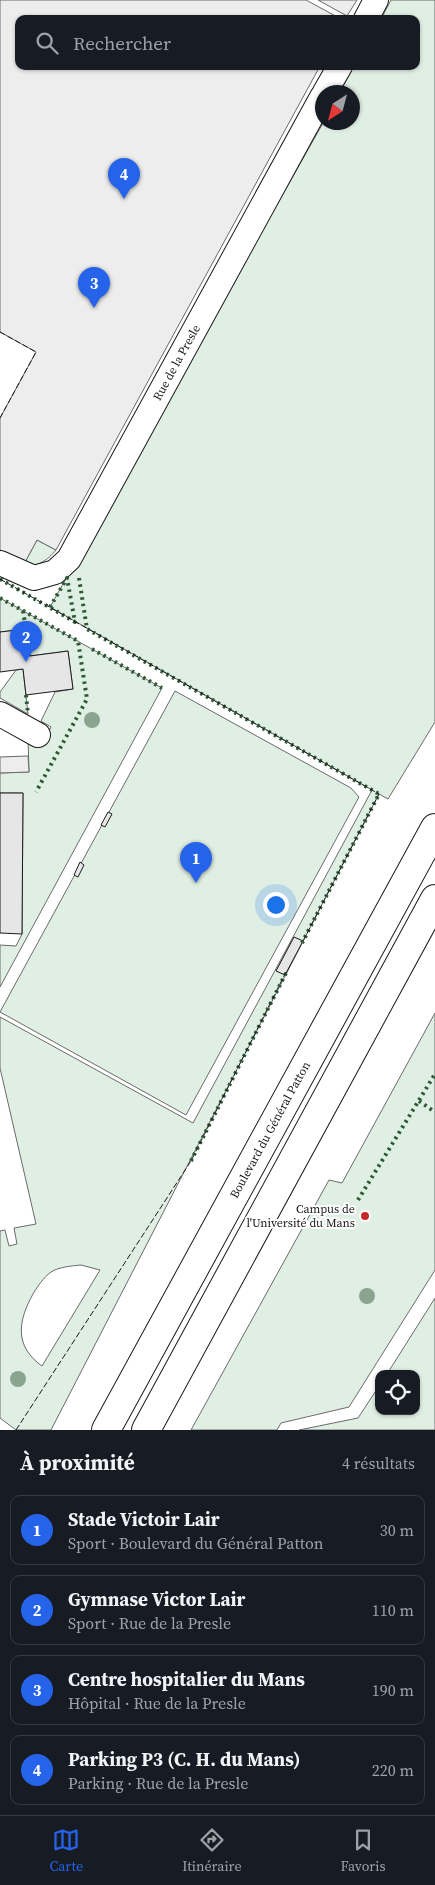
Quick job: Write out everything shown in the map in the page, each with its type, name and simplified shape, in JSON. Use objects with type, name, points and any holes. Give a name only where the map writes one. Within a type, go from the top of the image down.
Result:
[{"type":"highway","name":"Boulevard du Général Patton","points":[[106,1430],[435,828]]},
{"type":"highway","points":[[146,1430],[435,898]]},
{"type":"street","points":[[368,15],[376,0]]},
{"type":"street","points":[[329,85],[338,70]]},
{"type":"street","name":"Rue de la Presle","points":[[0,563],[34,578],[55,572],[69,559],[315,110]]},
{"type":"street","points":[[0,714],[38,735]]},
{"type":"green space","points":[[391,0],[435,0],[435,722],[388,799],[379,794],[51,1430],[16,1430],[0,1418],[0,1231],[5,1230],[9,1246],[17,1244],[14,1228],[36,1224],[0,1068],[0,1017],[193,1123],[372,790],[50,607],[319,130],[360,130],[360,85],[344,85],[352,70],[420,70],[420,15],[383,15]],"holes":[[[81,1265],[100,1270],[42,1366],[33,1358],[23,1342],[21,1333],[24,1314],[39,1285],[51,1272],[65,1267]]]},
{"type":"green space","points":[[37,540],[56,550],[38,564],[24,564]]},
{"type":"green space","points":[[0,598],[162,688],[0,987],[0,945],[16,946],[22,934],[23,793],[0,793],[0,773],[29,772],[28,737],[42,745],[51,727],[41,721],[55,692],[73,689],[68,651],[30,656],[26,629],[0,632]]},
{"type":"green space","points":[[23,669],[28,714],[0,698],[0,692],[16,670]]},
{"type":"green space","points":[[175,691],[351,788],[359,797],[186,1115],[0,1012]]},
{"type":"green space","name":"Campus de l'Université du Mans","points":[[435,1013],[435,1270],[349,1407],[281,1423],[277,1430],[191,1430],[329,1180],[342,1183]]},
{"type":"green space","points":[[435,1298],[435,1430],[299,1430],[358,1418],[375,1392],[375,1415],[420,1415],[420,1370],[390,1370]]},
{"type":"shaded area","points":[[0,0],[306,0],[334,15],[15,15],[15,70],[318,70],[56,550],[37,540],[24,564],[0,550],[0,418],[36,352],[0,332]]},
{"type":"shaded area","points":[[318,0],[357,0],[348,15]]},
{"type":"shaded area","points":[[28,756],[29,772],[0,773],[0,757]]},
{"type":"building","points":[[26,629],[30,656],[68,651],[73,689],[26,695],[23,669],[0,672],[0,632]]},
{"type":"building","points":[[0,793],[23,793],[22,934],[0,933]]},
{"type":"building","points":[[108,812],[112,814],[105,827],[101,825]]},
{"type":"building","points":[[80,862],[84,865],[78,877],[74,875]]},
{"type":"building","points":[[294,937],[303,941],[285,975],[276,971]]},
{"type":"hedge","points":[[0,579],[75,622],[67,578],[50,607]]},
{"type":"hedge","points":[[79,578],[87,629],[379,794],[302,943]]},
{"type":"hedge","points":[[0,598],[78,641],[87,699],[36,792]]},
{"type":"hedge","points":[[23,611],[26,629]]},
{"type":"hedge","points":[[92,649],[162,688]]},
{"type":"hedge","points":[[26,695],[28,714]]},
{"type":"hedge","points":[[191,1161],[286,973]]},
{"type":"hedge","points":[[358,1200],[435,1074]]},
{"type":"hedge","points":[[419,1101],[435,1112]]},
{"type":"fence","points":[[0,332],[36,352],[0,418]]},
{"type":"fence","points":[[0,579],[379,794],[302,943]]},
{"type":"fence","points":[[16,1430],[191,1161],[286,972]]},
{"type":"place","name":"Parking P3 (C. H. du Mans)","points":[[124,199]]},
{"type":"place","name":"Centre hospitalier du Mans","points":[[94,308]]},
{"type":"place","name":"Gymnase Victor Lair","points":[[26,662]]},
{"type":"place","name":"Stade Victoir Lair","points":[[196,883]]},
{"type":"place","name":"Campus de l'Université du Mans","points":[[365,1216]]}]
